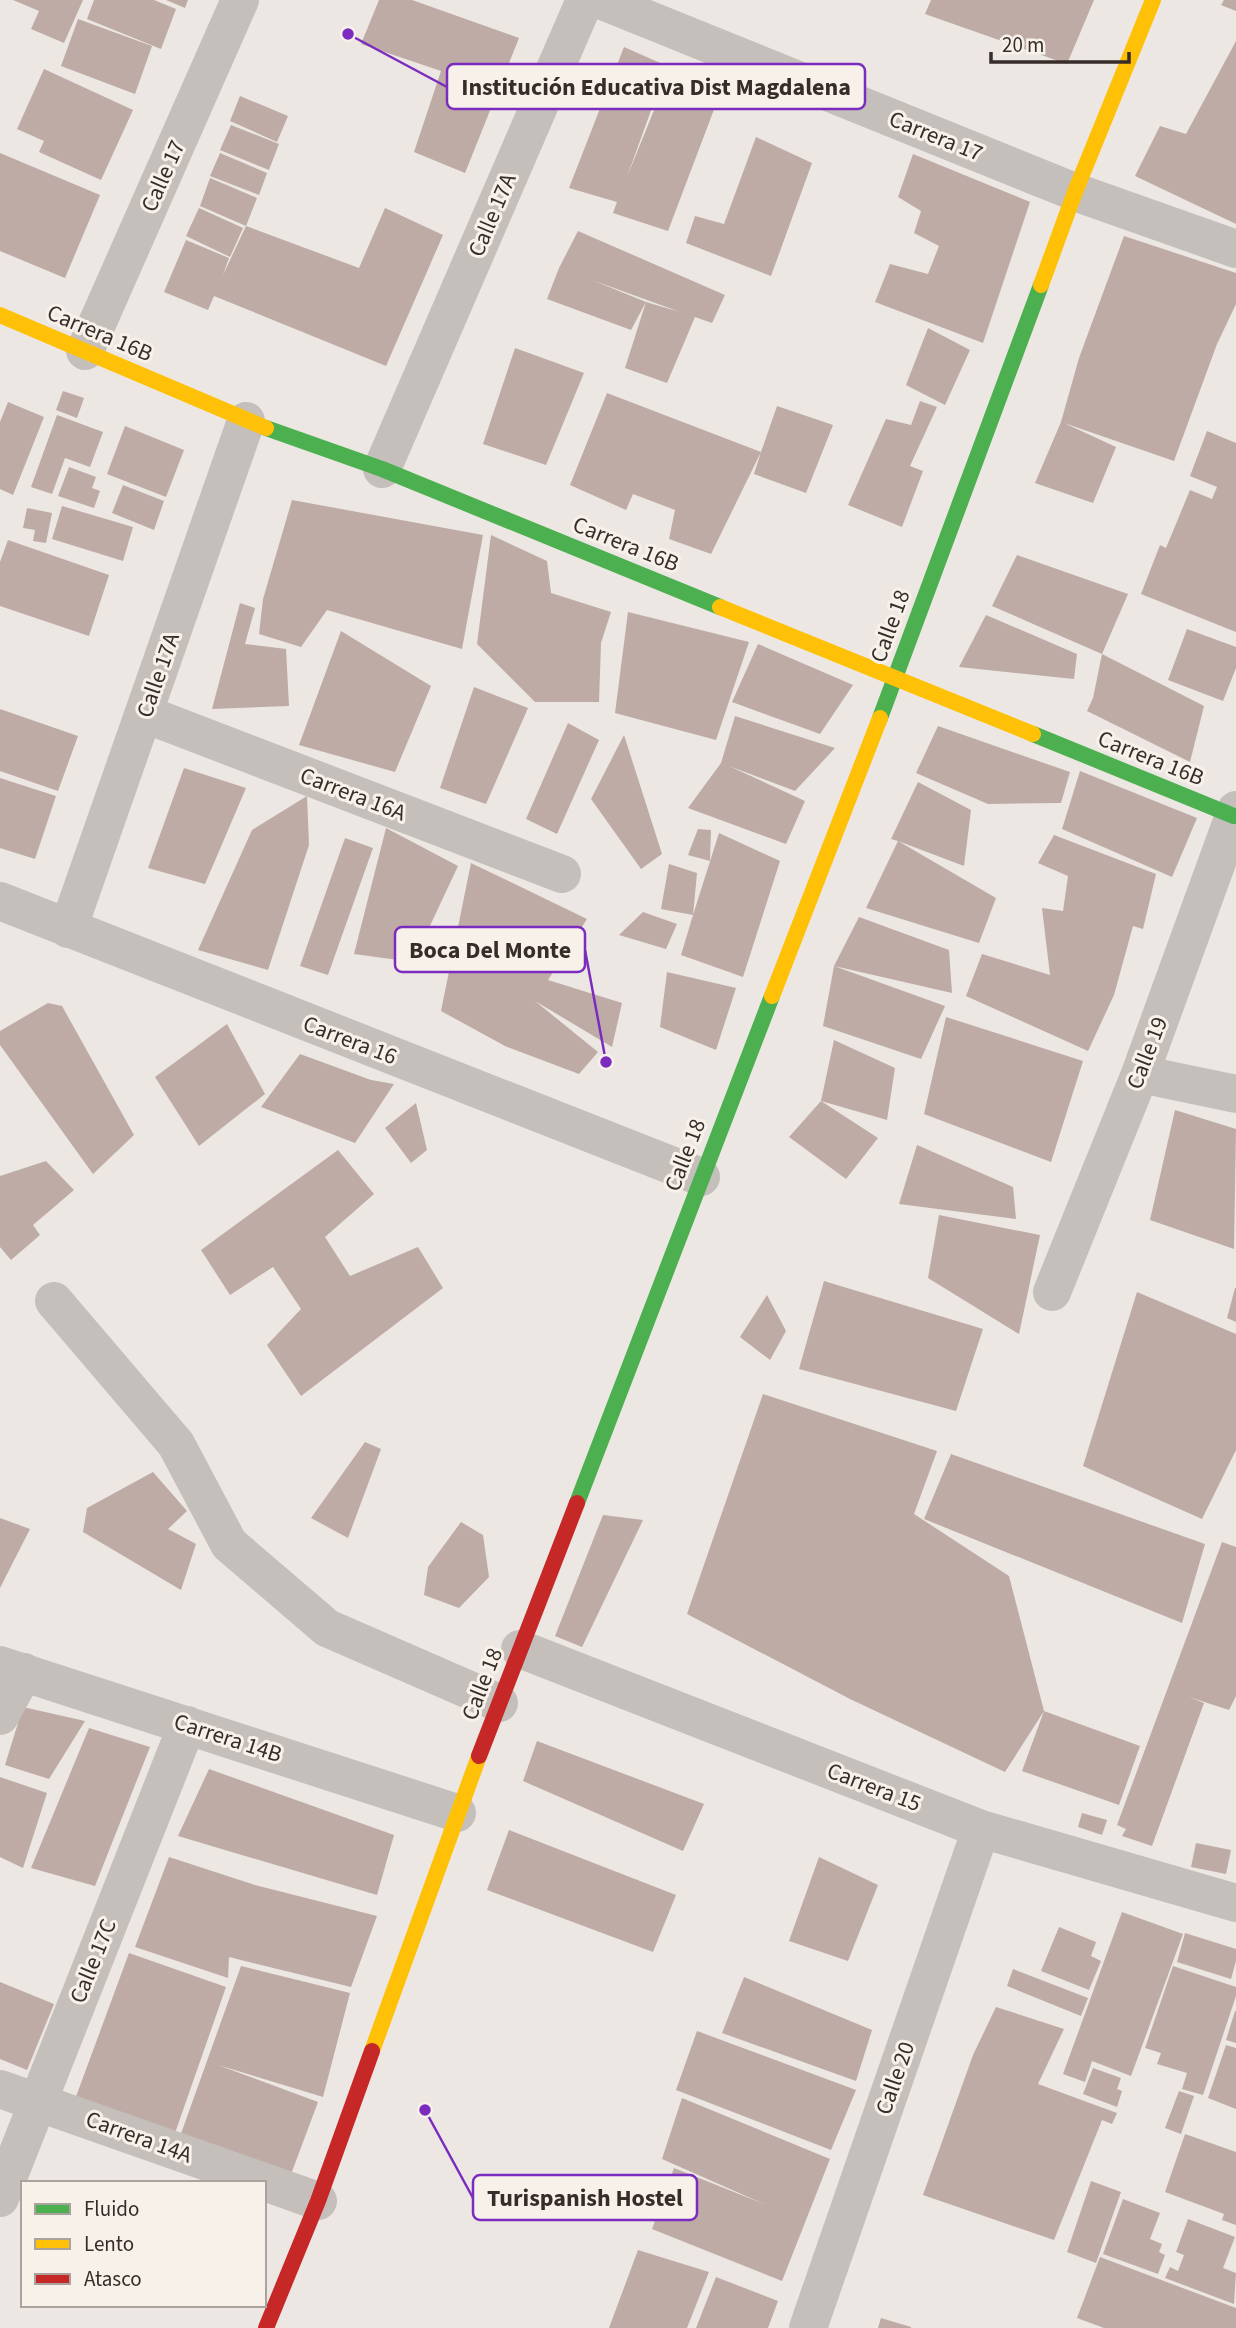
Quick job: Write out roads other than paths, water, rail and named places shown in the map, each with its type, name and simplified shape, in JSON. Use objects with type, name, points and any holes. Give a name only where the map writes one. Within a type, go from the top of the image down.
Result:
[{"type":"street","name":"Calle 17","points":[[85,351],[240,0]]},
{"type":"street","name":"Calle 17A","points":[[382,469],[585,0]]},
{"type":"street","name":"Carrera 17","points":[[600,0],[1075,192],[1236,249]]},
{"type":"street","name":"Calle 18","points":[[266,2328],[318,2200],[457,1812],[895,679],[1075,192],[1153,0]]},
{"type":"street","name":"Carrera 16B","points":[[0,315],[246,421],[382,469],[895,679],[1235,813]]},
{"type":"street","name":"Calle 17A","points":[[68,929],[246,421]]},
{"type":"street","name":"Carrera 16A","points":[[145,714],[562,874]]},
{"type":"street","name":"Calle 19","points":[[1052,1292],[1140,1074],[1235,813]]},
{"type":"street","name":"Carrera 16","points":[[0,901],[701,1177]]},
{"type":"street","points":[[1140,1074],[1236,1094]]},
{"type":"street","points":[[54,1301],[176,1444],[229,1544],[327,1628],[499,1703]]},
{"type":"street","name":"Carrera 15","points":[[520,1649],[981,1829],[1236,1903]]},
{"type":"street","points":[[0,1716],[12,1669]]},
{"type":"street","name":"Carrera 14B","points":[[12,1669],[457,1812]]},
{"type":"street","name":"Calle 17C","points":[[0,2198],[187,1725]]},
{"type":"street","name":"Calle 20","points":[[808,2328],[981,1829]]},
{"type":"street","name":"Carrera 14A","points":[[0,2089],[264,2181]]},
{"type":"street","name":"Carrera 14A","points":[[266,2182],[318,2200]]},
{"type":"place","name":"Institución Educativa Dist Magdalena","points":[[348,34]]},
{"type":"place","name":"Boca Del Monte","points":[[606,1062]]},
{"type":"place","name":"Turispanish Hostel","points":[[425,2110]]}]
